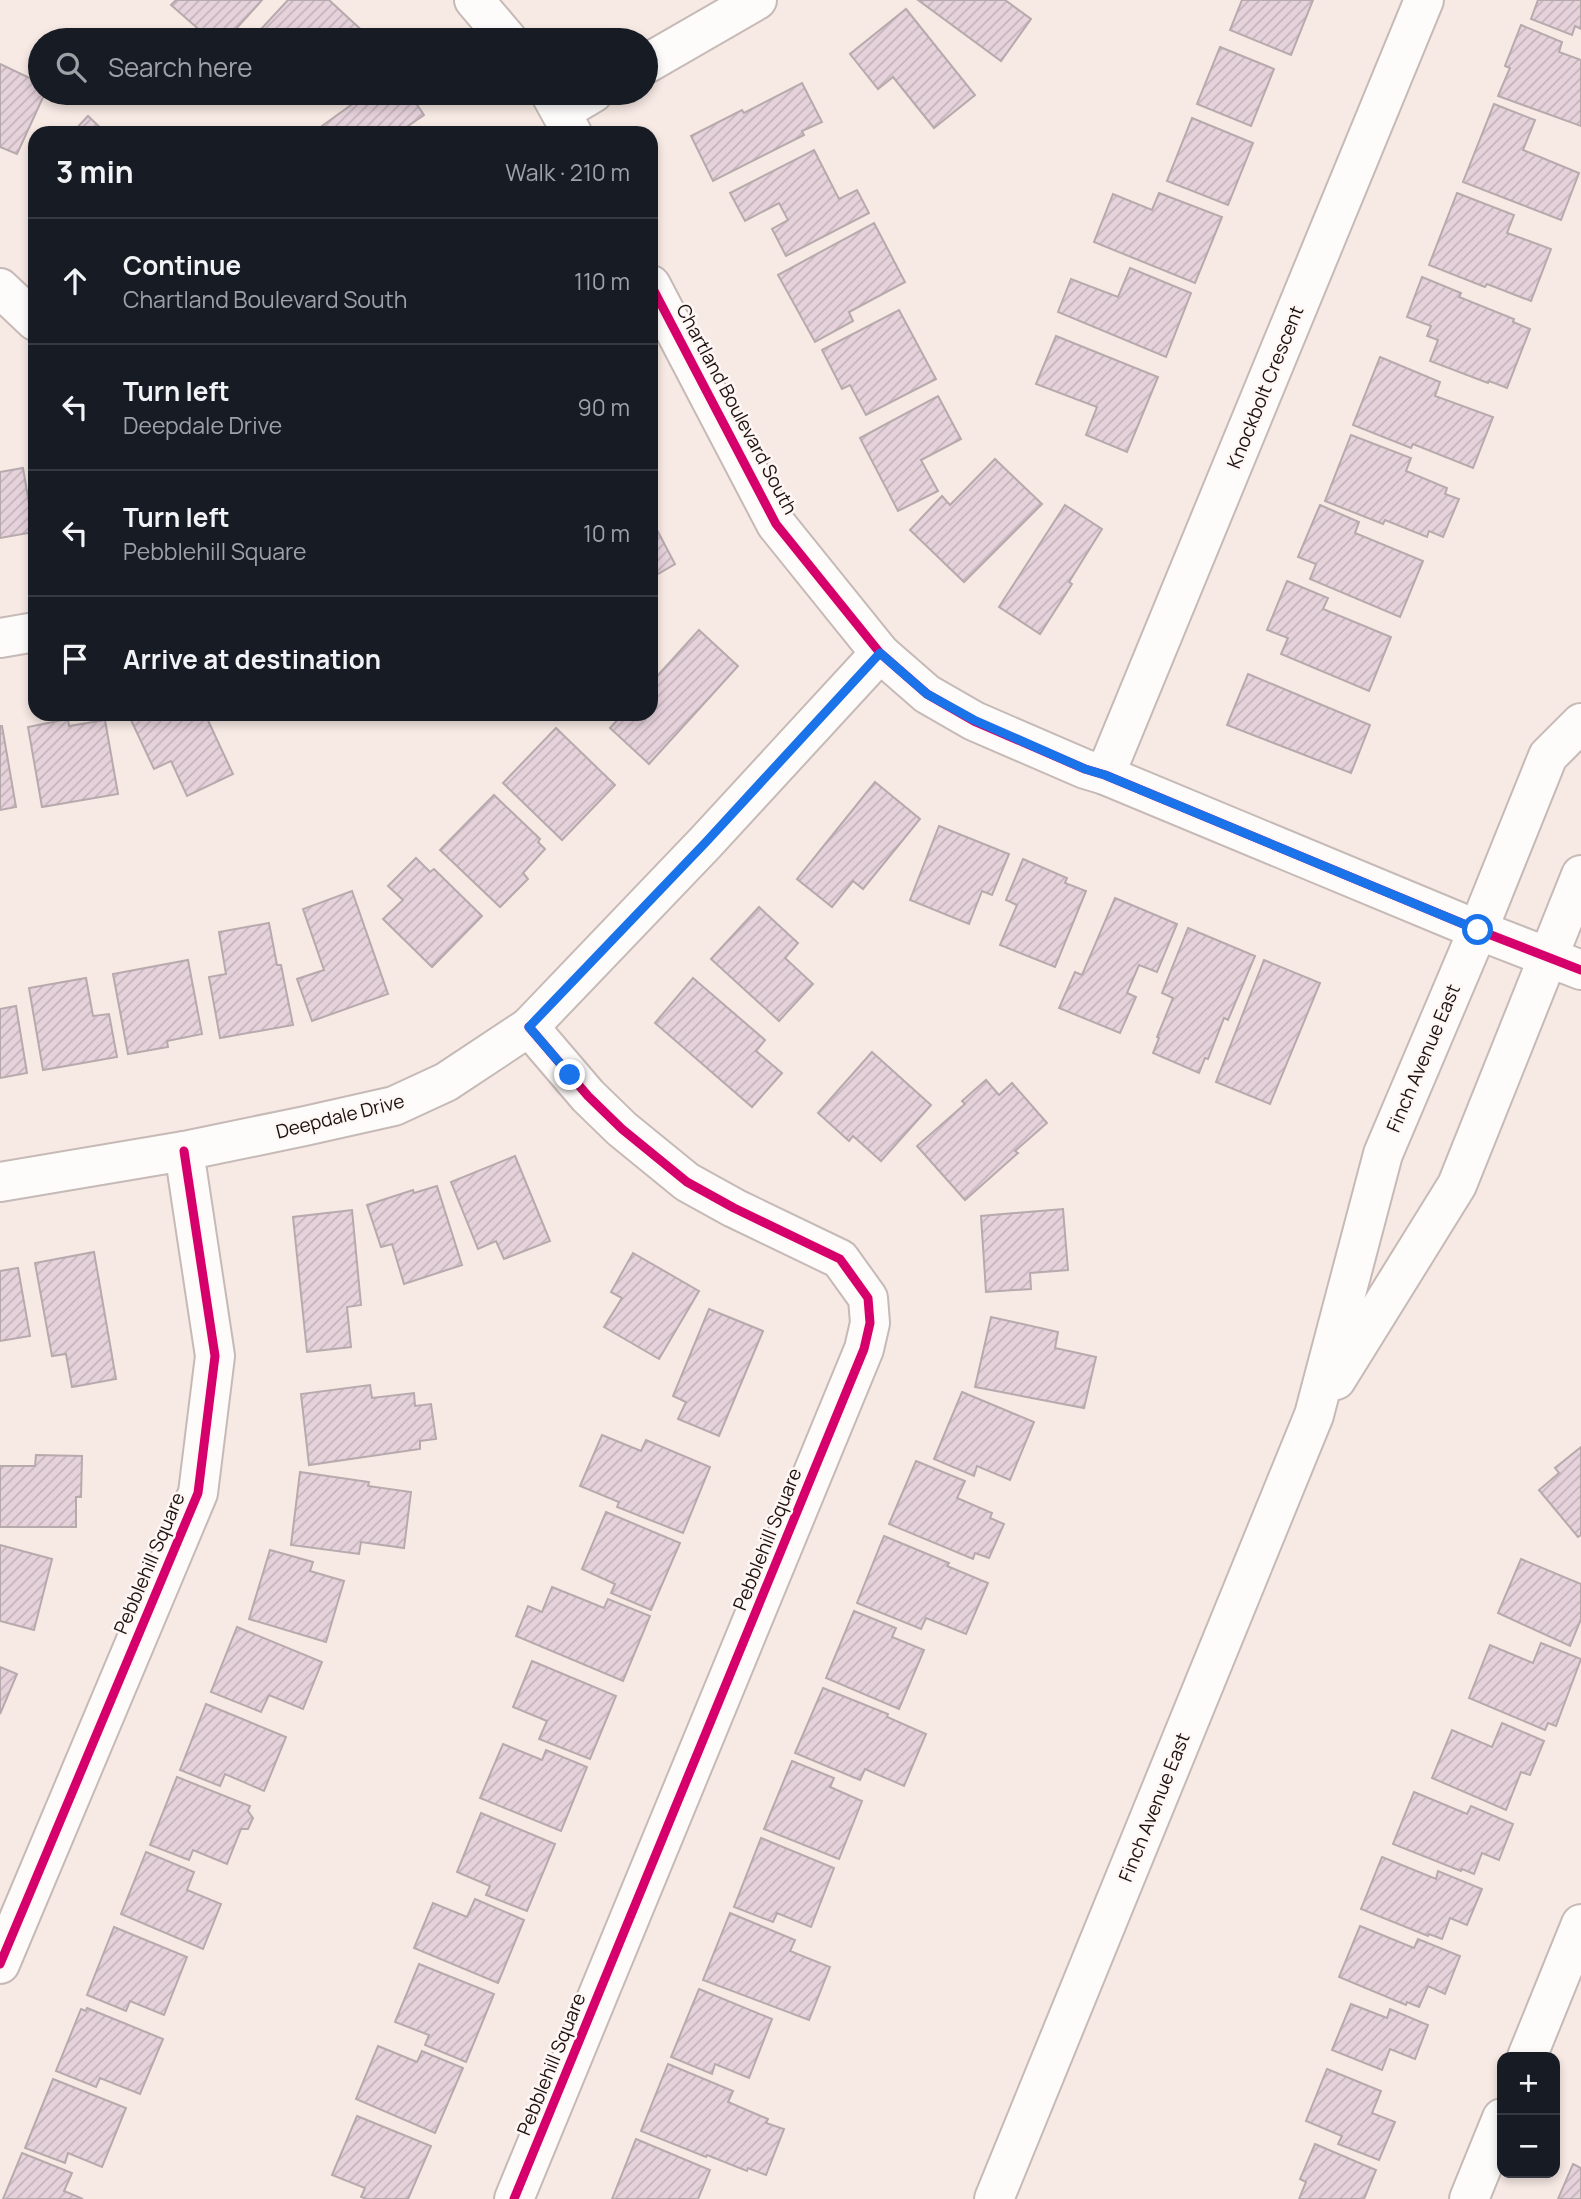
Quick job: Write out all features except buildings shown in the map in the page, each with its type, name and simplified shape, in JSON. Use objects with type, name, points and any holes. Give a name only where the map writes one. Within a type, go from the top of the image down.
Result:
[{"type":"street","points":[[474,0],[498,28]]},
{"type":"street","points":[[658,57],[757,0]]},
{"type":"street","name":"Knockbolt Crescent","points":[[1105,775],[1424,0]]},
{"type":"street","points":[[0,288],[28,314]]},
{"type":"street","name":"Chartland Boulevard South","points":[[658,298],[776,524],[880,653],[927,694],[974,720],[1085,769],[1564,964]]},
{"type":"street","points":[[0,638],[28,633]]},
{"type":"street","name":"Deepdale Drive","points":[[0,1182],[184,1151],[394,1106],[446,1082],[529,1027],[706,842],[880,653]]},
{"type":"street","name":"Finch Avenue East","points":[[994,2199],[1314,1415],[1383,1154],[1548,756],[1581,723]]},
{"type":"street","name":"Finch Avenue East","points":[[1314,1415],[1457,1185],[1564,964],[1581,875]]},
{"type":"street","name":"Pebblehill Square","points":[[514,2199],[859,1362],[870,1323],[868,1298],[840,1259],[687,1182],[622,1129],[588,1096],[529,1027]]},
{"type":"street","name":"Pebblehill Square","points":[[0,1964],[9,1916],[198,1493],[215,1356],[184,1151]]},
{"type":"street","points":[[1529,2052],[1581,1924]]},
{"type":"street","points":[[1469,2199],[1497,2130]]},
{"type":"cycle path","points":[[658,298],[776,524],[880,653],[927,694],[974,721],[1085,769],[1581,970]]},
{"type":"cycle path","points":[[514,2199],[864,1349],[870,1323],[868,1298],[840,1259],[687,1182],[622,1129],[588,1096],[529,1027]]},
{"type":"cycle path","points":[[0,1964],[198,1493],[215,1356],[184,1151]]},
{"type":"route","points":[[570,1075],[529,1027],[706,842],[880,653],[927,694],[974,720],[1085,769],[1478,930]]}]
